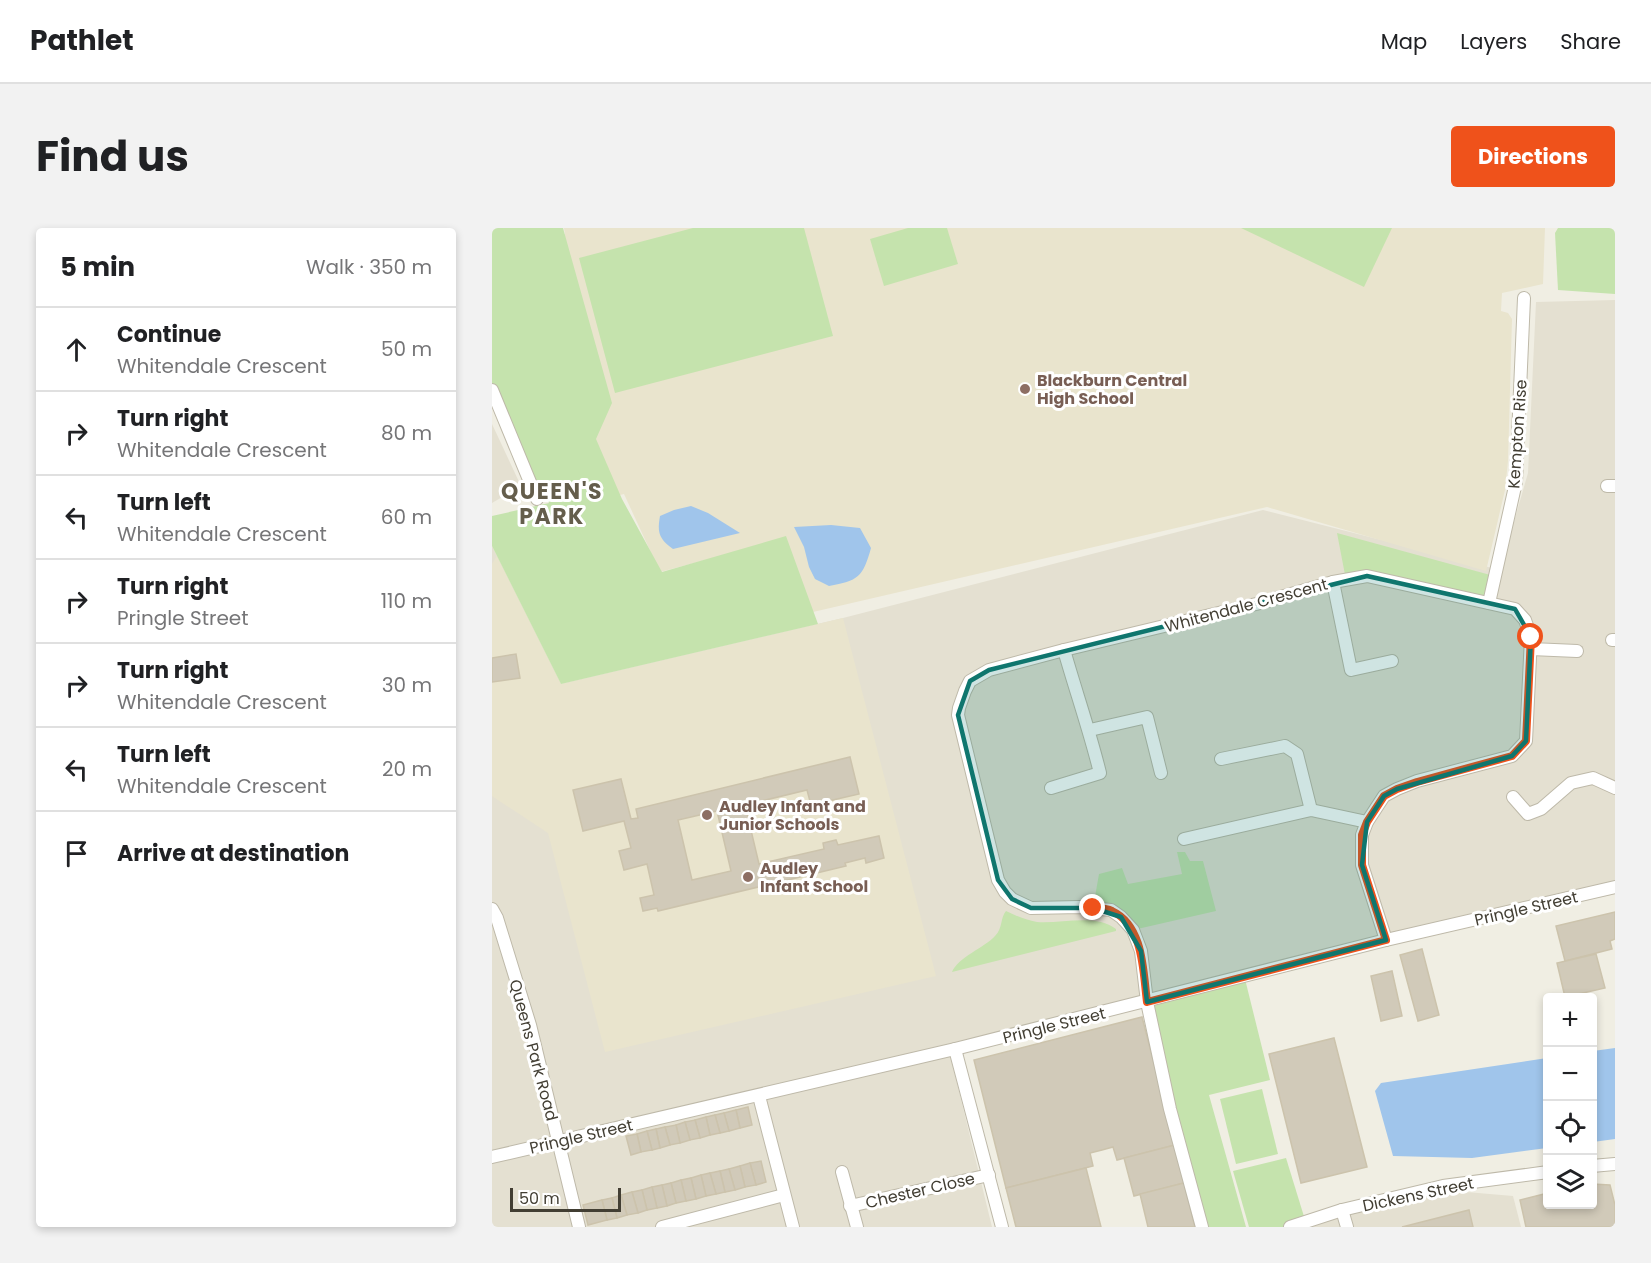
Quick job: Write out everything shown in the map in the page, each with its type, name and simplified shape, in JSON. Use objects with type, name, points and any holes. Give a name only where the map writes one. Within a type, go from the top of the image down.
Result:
[{"type":"street","name":"Kempton Rise","points":[[1489,603],[1516,482],[1524,298]]},
{"type":"street","points":[[492,390],[537,499]]},
{"type":"street","name":"Whitendale Crescent","points":[[1147,1002],[1141,951],[1132,930],[1122,917],[1111,909],[1031,908],[1012,899],[998,880],[958,715],[970,681],[989,670],[1256,604],[1333,582],[1367,576],[1515,609],[1525,620],[1531,637],[1526,741],[1512,756],[1397,789],[1384,796],[1367,822],[1362,835],[1362,865],[1386,940]]},
{"type":"street","points":[[1333,582],[1351,670],[1392,661]]},
{"type":"street","points":[[1052,788],[1100,773],[1090,730],[1084,719],[1064,650]]},
{"type":"street","points":[[1531,650],[1577,651]]},
{"type":"street","points":[[1090,730],[1147,717],[1161,772]]},
{"type":"street","points":[[1221,759],[1285,746],[1297,754],[1311,810]]},
{"type":"street","points":[[1513,797],[1528,814],[1541,808],[1571,783],[1593,778],[1615,788]]},
{"type":"street","points":[[1184,839],[1311,810],[1367,822]]},
{"type":"street","name":"Pringle Street","points":[[492,1157],[955,1049],[1386,940],[1615,887]]},
{"type":"street","name":"Queens Park Road","points":[[492,909],[497,918],[526,1011],[579,1227]]},
{"type":"street","points":[[1147,1002],[1170,1108],[1202,1227]]},
{"type":"street","name":"Chester Close","points":[[955,1049],[1002,1227]]},
{"type":"street","points":[[759,1096],[793,1227]]},
{"type":"street","points":[[1597,1166],[1615,1164]]},
{"type":"street","name":"Chester Close","points":[[842,1172],[857,1227]]},
{"type":"street","name":"Dickens Street","points":[[1290,1227],[1342,1210],[1443,1186],[1543,1173]]},
{"type":"street","name":"Chester Close","points":[[850,1206],[989,1175]]},
{"type":"street","points":[[662,1227],[784,1195]]},
{"type":"street","points":[[1342,1210],[1347,1227]]},
{"type":"highlighted area","points":[[1367,576],[1515,609],[1531,637],[1526,741],[1512,756],[1397,789],[1384,796],[1367,822],[1362,865],[1386,940],[1147,1002],[1141,951],[1121,917],[1093,908],[1031,908],[1012,899],[998,880],[958,715],[970,681],[989,670]]},
{"type":"shaded area","name":"Blackburn Central High School","points":[[564,228],[1545,228],[1543,284],[1502,293],[1501,311],[1508,313],[1512,319],[1508,461],[1505,490],[1486,571],[1267,507],[813,612],[786,539],[660,572],[624,494],[568,508],[504,244],[565,234]]},
{"type":"shaded area","points":[[1615,300],[1615,894],[948,1046],[992,1227],[492,1227],[492,546],[561,684],[843,618],[1263,510],[1500,570],[1528,473],[1536,302]]},
{"type":"shaded area","points":[[492,424],[521,486],[492,503]]},
{"type":"shaded area","name":"Audley Infant and Junior Schools","points":[[497,556],[561,684],[843,618],[936,976],[605,1052],[548,833],[492,796],[492,564]]},
{"type":"shaded area","points":[[1443,1190],[1513,1196],[1521,1227],[1294,1227]]},
{"type":"green space","points":[[492,228],[563,228],[612,403],[596,439],[622,499],[662,572],[786,536],[818,624],[561,684],[492,546],[492,516],[549,503],[492,403]]},
{"type":"green space","points":[[693,228],[804,228],[833,336],[615,393],[579,258]]},
{"type":"green space","points":[[908,228],[947,228],[958,264],[884,286],[870,239]]},
{"type":"green space","points":[[1241,228],[1392,228],[1364,287]]},
{"type":"green space","points":[[1558,228],[1615,228],[1615,294],[1558,290],[1555,233]]},
{"type":"green space","points":[[1337,533],[1494,576],[1489,603],[1367,576],[1346,580]]},
{"type":"green space","points":[[1177,852],[1185,852],[1190,861],[1203,861],[1216,911],[1133,930],[1121,917],[1093,908],[1099,874],[1122,868],[1128,884],[1182,874]]},
{"type":"green space","points":[[1006,911],[1037,922],[1099,921],[1108,924],[1116,931],[952,972],[965,957],[995,936]]},
{"type":"green space","points":[[1245,979],[1270,1080],[1209,1095],[1246,1227],[1206,1227],[1147,1002]]},
{"type":"green space","points":[[1262,1089],[1278,1154],[1236,1164],[1220,1099]]},
{"type":"green space","points":[[1286,1158],[1306,1223],[1290,1227],[1249,1227],[1233,1171]]},
{"type":"water","points":[[691,506],[708,513],[740,533],[673,549],[660,535],[660,516]]},
{"type":"water","points":[[831,525],[860,528],[871,548],[858,576],[847,582],[829,586],[815,579],[794,527]]},
{"type":"water","points":[[1615,1048],[1615,1139],[1597,1141],[1597,1101],[1597,1050]]},
{"type":"water","points":[[1543,1059],[1543,1149],[1472,1158],[1393,1156],[1375,1091],[1381,1083]]},
{"type":"building","points":[[516,654],[520,678],[492,682],[492,658]]},
{"type":"building","points":[[850,757],[859,794],[811,805],[807,790],[745,805],[759,864],[824,849],[823,843],[836,840],[838,845],[879,836],[884,858],[866,863],[865,858],[845,863],[846,866],[658,911],[657,908],[643,911],[640,898],[654,895],[647,864],[624,870],[619,851],[631,848],[624,821],[583,831],[573,790],[621,779],[631,819],[638,818],[636,809]],"holes":[[[717,811],[731,871],[692,880],[678,820]]]},
{"type":"building","points":[[1615,912],[1615,939],[1610,941],[1612,949],[1565,961],[1556,926]]},
{"type":"building","points":[[1422,949],[1439,1015],[1418,1021],[1400,955]]},
{"type":"building","points":[[1596,954],[1605,988],[1583,993],[1564,993],[1557,963]]},
{"type":"building","points":[[1392,971],[1402,1016],[1381,1021],[1371,976]]},
{"type":"building","points":[[1142,1017],[1175,1145],[1117,1160],[1113,1147],[1090,1153],[1093,1166],[1006,1188],[974,1060]]},
{"type":"building","points":[[1334,1038],[1367,1167],[1301,1183],[1269,1054]]},
{"type":"building","points":[[748,1107],[752,1125],[740,1128],[736,1110]]},
{"type":"building","points":[[736,1110],[740,1128],[729,1131],[724,1113]]},
{"type":"building","points":[[724,1113],[729,1131],[720,1133],[715,1115]]},
{"type":"building","points":[[715,1115],[720,1133],[710,1135],[706,1117]]},
{"type":"building","points":[[706,1117],[710,1135],[700,1138],[695,1120]]},
{"type":"building","points":[[695,1120],[700,1138],[690,1140],[685,1122]]},
{"type":"building","points":[[685,1122],[690,1140],[680,1143],[676,1125]]},
{"type":"building","points":[[676,1125],[680,1143],[670,1145],[665,1127]]},
{"type":"building","points":[[665,1127],[670,1145],[660,1148],[656,1129]]},
{"type":"building","points":[[656,1129],[660,1148],[652,1150],[647,1131]]},
{"type":"building","points":[[647,1131],[652,1150],[641,1152],[637,1134]]},
{"type":"building","points":[[637,1134],[641,1152],[631,1155],[626,1136]]},
{"type":"building","points":[[1175,1145],[1184,1183],[1134,1196],[1124,1158]]},
{"type":"building","points":[[761,1161],[766,1182],[756,1185],[750,1163]]},
{"type":"building","points":[[750,1163],[756,1185],[745,1187],[740,1166]]},
{"type":"building","points":[[740,1166],[745,1187],[735,1190],[729,1169]]},
{"type":"building","points":[[1086,1168],[1101,1227],[1016,1227],[1006,1188]]},
{"type":"building","points":[[729,1169],[735,1190],[725,1192],[720,1171]]},
{"type":"building","points":[[720,1171],[725,1192],[716,1194],[710,1173]]},
{"type":"building","points":[[710,1173],[716,1194],[706,1196],[701,1175]]},
{"type":"building","points":[[701,1175],[706,1196],[696,1199],[691,1178]]},
{"type":"building","points":[[691,1178],[696,1199],[686,1201],[681,1180]]},
{"type":"building","points":[[681,1180],[686,1201],[676,1203],[671,1183]]},
{"type":"building","points":[[671,1183],[676,1203],[667,1206],[662,1185]]},
{"type":"building","points":[[1184,1183],[1195,1227],[1148,1227],[1140,1194]]},
{"type":"building","points":[[1597,1184],[1610,1185],[1615,1205],[1615,1227],[1526,1227],[1520,1200],[1543,1194],[1543,1209],[1597,1209]]},
{"type":"building","points":[[662,1185],[667,1206],[657,1208],[652,1187]]},
{"type":"building","points":[[652,1187],[657,1208],[647,1210],[642,1190]]},
{"type":"building","points":[[642,1190],[647,1210],[638,1213],[632,1192]]},
{"type":"building","points":[[632,1192],[638,1213],[627,1215],[621,1195]]},
{"type":"building","points":[[621,1195],[627,1215],[617,1218],[612,1198]]},
{"type":"building","points":[[612,1198],[617,1218],[607,1220],[602,1200]]},
{"type":"building","points":[[602,1200],[607,1220],[588,1225],[583,1205]]},
{"type":"building","points":[[1469,1210],[1473,1227],[1402,1227]]},
{"type":"place","name":"Blackburn Central High School","points":[[1025,389]]},
{"type":"place","name":"Audley Infant and Junior Schools","points":[[707,815]]},
{"type":"place","name":"Audley Infant School","points":[[748,877]]},
{"type":"district","name":"QUEEN'S PARK","points":[[552,504]]},
{"type":"route","points":[[1093,908],[1111,909],[1122,917],[1132,930],[1141,951],[1147,1002],[1386,940],[1362,865],[1362,835],[1367,822],[1384,796],[1397,789],[1512,756],[1526,741],[1531,637]]}]
